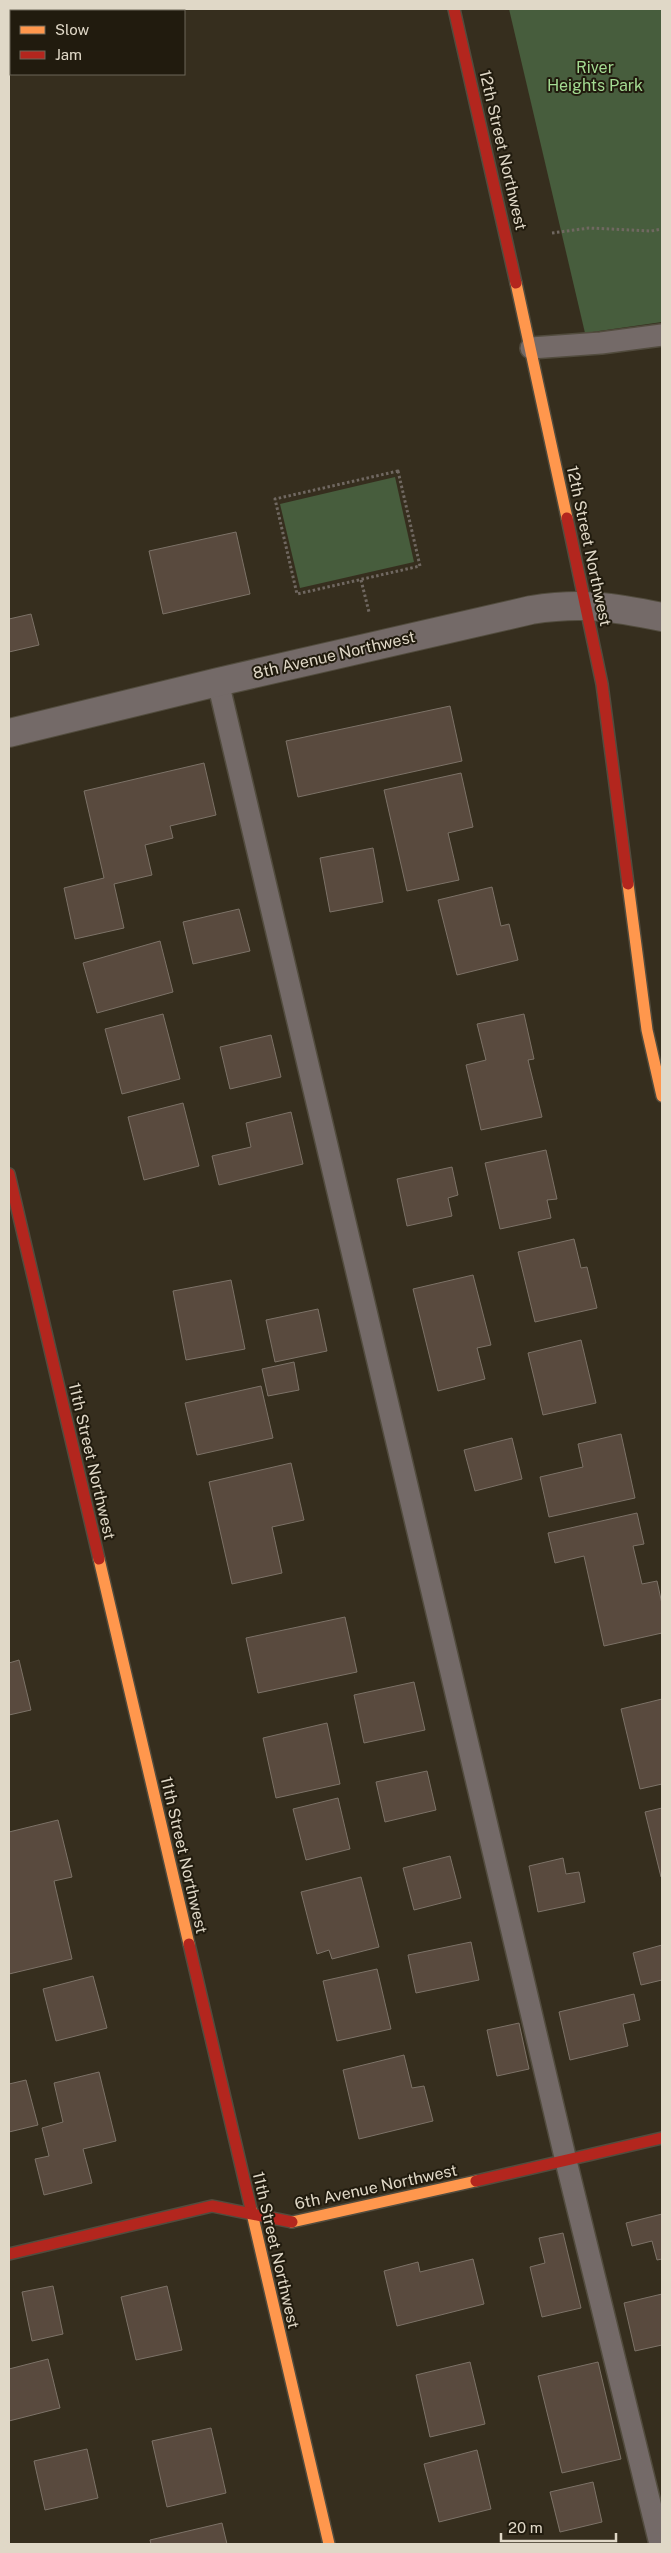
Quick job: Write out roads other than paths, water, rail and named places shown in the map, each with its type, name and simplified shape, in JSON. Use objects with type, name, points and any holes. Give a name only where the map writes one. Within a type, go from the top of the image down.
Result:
[{"type":"street","name":"12th Street Northwest","points":[[454,9],[531,348],[602,684],[647,1030],[662,1096]]},
{"type":"street","name":"8th Avenue Northwest","points":[[9,733],[218,682],[531,610],[561,605],[585,604],[662,617]]},
{"type":"street","name":"11th Street Northwest","points":[[9,1174],[329,2544]]},
{"type":"street","name":"6th Avenue Northwest","points":[[9,2254],[200,2208],[227,2207],[272,2221],[298,2222],[662,2138]]},
{"type":"lane","points":[[531,348],[601,344],[662,335]]},
{"type":"lane","points":[[218,682],[566,2161],[660,2544]]},
{"type":"park label","name":"River Heights Park","points":[[595,76]]}]
